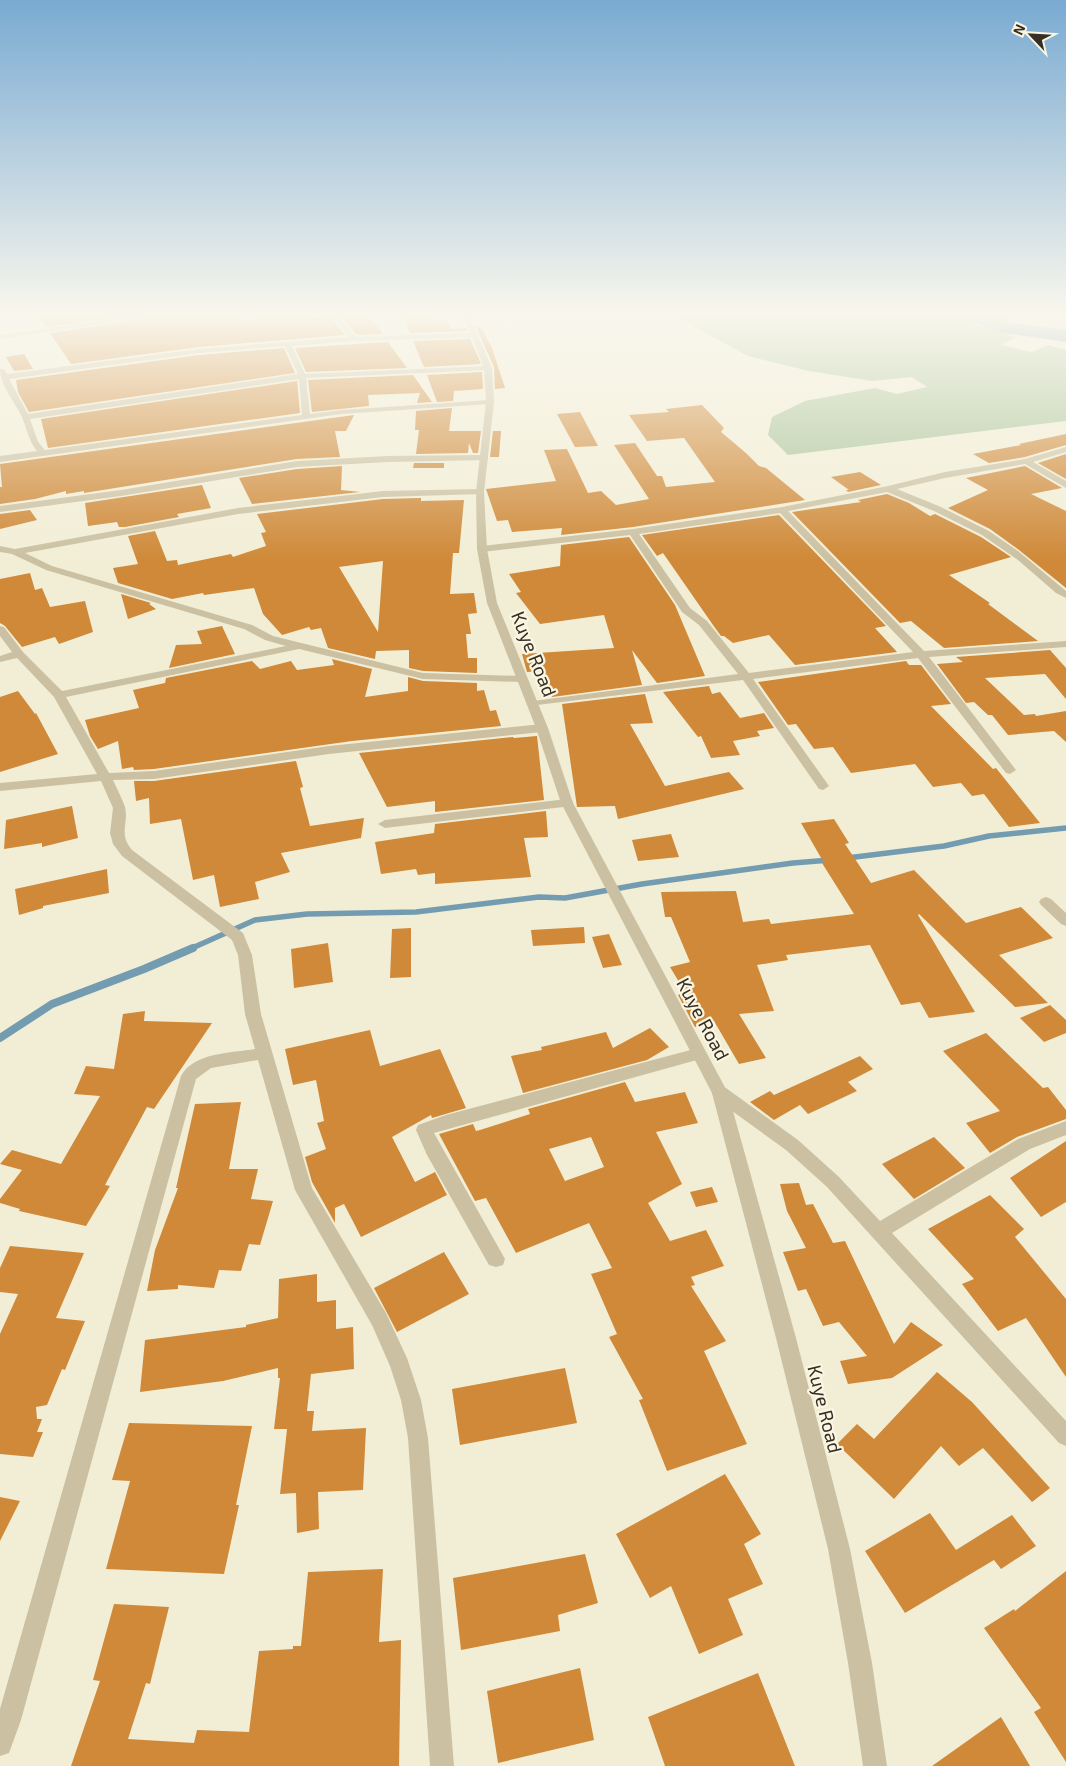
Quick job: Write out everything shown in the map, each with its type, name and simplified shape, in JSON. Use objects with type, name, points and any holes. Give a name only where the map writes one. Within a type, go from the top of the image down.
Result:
[{"type":"street","points":[[14,395],[26,417],[34,442],[42,452]]},
{"type":"street","points":[[26,417],[171,395]]},
{"type":"street","points":[[304,395],[306,416]]},
{"type":"street","name":"Kuye Road","points":[[490,395],[485,458],[480,492],[482,549],[492,603],[533,704],[567,803],[720,1093],[786,1338],[839,1549],[860,1663],[875,1766]]},
{"type":"street","points":[[0,459],[306,416],[384,408],[490,402]]},
{"type":"street","points":[[482,549],[634,532],[782,510],[1026,461],[1066,449]]},
{"type":"street","points":[[0,509],[121,493],[297,464],[388,459],[485,458]]},
{"type":"street","points":[[1026,461],[1066,485]]},
{"type":"street","points":[[888,489],[938,508],[1001,544],[1066,595]]},
{"type":"street","points":[[15,552],[238,511],[391,493],[480,492]]},
{"type":"street","points":[[782,510],[921,654],[1010,770]]},
{"type":"street","points":[[634,532],[686,610],[703,623],[746,677],[823,786]]},
{"type":"street","points":[[0,549],[15,552],[49,568],[248,627],[269,638],[423,676],[522,679]]},
{"type":"street","points":[[0,629],[19,654],[59,695],[105,777],[119,808],[118,832],[120,844],[127,853],[238,937],[245,955],[253,1014],[304,1190],[379,1319],[400,1365],[411,1400],[418,1438],[442,1766]]},
{"type":"street","points":[[533,704],[921,654],[1066,644]]},
{"type":"street","points":[[59,695],[302,645]]},
{"type":"street","points":[[0,659],[19,654]]},
{"type":"street","points":[[0,787],[105,777],[154,775],[329,750],[542,728]]},
{"type":"street","points":[[385,824],[567,803]]},
{"type":"street","points":[[1046,902],[1066,922]]},
{"type":"street","points":[[0,1744],[9,1720],[189,1076],[206,1063],[265,1054]]},
{"type":"street","points":[[496,1259],[433,1150],[424,1130],[446,1122],[698,1054]]},
{"type":"street","points":[[720,1093],[792,1146],[833,1182],[1066,1436]]},
{"type":"street","points":[[878,1232],[1024,1144],[1066,1128]]},
{"type":"green space","points":[[835,395],[1066,395],[1066,421],[788,455],[768,435],[772,417],[805,401]]},
{"type":"building","points":[[20,395],[142,395],[29,412]]},
{"type":"building","points":[[200,395],[298,395],[300,413],[48,448],[41,419]]},
{"type":"building","points":[[310,395],[368,395],[369,406],[312,412]]},
{"type":"building","points":[[419,395],[427,395],[432,402],[417,403]]},
{"type":"building","points":[[435,395],[454,395],[453,401],[437,402]]},
{"type":"building","points":[[702,405],[724,428],[721,432],[759,466],[766,468],[805,500],[633,527],[561,535],[562,528],[512,532],[508,520],[497,521],[486,489],[556,481],[544,450],[567,449],[588,493],[601,491],[616,505],[649,499],[614,445],[635,443],[657,476],[662,476],[666,487],[715,482],[684,438],[647,441],[629,415],[669,412],[666,409]]},
{"type":"building","points":[[452,408],[449,431],[481,431],[478,453],[473,453],[469,443],[468,453],[416,454],[419,430],[415,430],[416,411]]},
{"type":"building","points":[[580,412],[598,446],[575,447],[557,414]]},
{"type":"building","points":[[354,415],[346,431],[335,431],[340,457],[297,459],[84,493],[84,491],[66,494],[66,491],[35,499],[0,504],[0,487],[2,487],[0,464]]},
{"type":"building","points":[[493,431],[501,431],[499,457],[490,457]]},
{"type":"building","points":[[1066,434],[1066,445],[1025,457],[989,463],[973,454],[1021,445],[1019,444]]},
{"type":"building","points":[[1066,454],[1066,479],[1038,463]]},
{"type":"building","points":[[414,463],[444,463],[444,468],[413,468]]},
{"type":"building","points":[[342,466],[341,490],[360,492],[252,504],[239,478],[297,469]]},
{"type":"building","points":[[1025,466],[1062,488],[1031,494],[1066,511],[1066,588],[990,529],[948,508],[988,490],[966,478]]},
{"type":"building","points":[[860,472],[881,485],[848,492],[846,490],[849,490],[831,477]]},
{"type":"building","points":[[202,485],[211,508],[177,514],[179,517],[125,527],[119,527],[117,522],[88,526],[85,503]]},
{"type":"building","points":[[887,494],[909,503],[930,516],[935,514],[981,537],[1011,557],[949,575],[990,603],[988,604],[1038,641],[944,648],[911,621],[900,623],[792,512],[861,502],[858,500]]},
{"type":"building","points":[[421,498],[421,501],[464,500],[459,553],[453,553],[450,594],[474,593],[477,613],[468,614],[471,634],[466,634],[468,658],[477,658],[477,673],[423,671],[409,668],[409,650],[376,651],[375,659],[328,648],[321,628],[311,630],[309,627],[282,635],[263,614],[254,588],[204,595],[203,593],[172,599],[118,583],[113,568],[138,564],[128,536],[155,531],[167,561],[177,560],[178,565],[231,554],[233,557],[266,546],[261,533],[266,532],[257,514],[383,499]],"holes":[[[383,561],[378,632],[339,567]]]},
{"type":"building","points":[[30,510],[37,520],[0,529],[0,514]]},
{"type":"building","points":[[779,515],[886,626],[875,628],[897,652],[795,665],[769,635],[733,643],[724,636],[721,636],[663,553],[657,556],[642,535]]},
{"type":"building","points":[[629,537],[675,605],[705,676],[657,683],[632,650],[642,685],[552,697],[542,671],[527,672],[522,654],[614,648],[604,615],[540,624],[516,593],[521,592],[509,574],[560,566],[561,545]]},
{"type":"building","points":[[30,573],[35,590],[42,588],[50,607],[85,601],[93,632],[59,644],[55,637],[22,647],[5,626],[0,623],[0,579]]},
{"type":"building","points":[[121,594],[151,603],[149,604],[156,609],[128,619]]},
{"type":"building","points":[[222,626],[235,654],[169,668],[176,645],[202,644],[197,631]]},
{"type":"building","points":[[1050,650],[1066,668],[1066,699],[1045,674],[985,678],[1024,715],[1035,714],[1036,716],[1066,711],[1066,742],[1054,731],[1008,735],[992,715],[988,715],[974,702],[966,703],[937,664],[963,662],[956,657]]},
{"type":"building","points":[[332,659],[372,669],[365,697],[408,691],[408,677],[423,681],[477,683],[477,691],[484,690],[490,711],[496,710],[501,726],[352,741],[154,769],[134,770],[133,767],[122,769],[118,741],[98,749],[90,736],[85,720],[139,708],[133,690],[165,683],[166,678],[252,661],[260,669],[291,661],[297,670],[334,665]]},
{"type":"building","points":[[906,661],[909,665],[921,665],[951,704],[931,706],[993,769],[996,768],[1040,823],[1009,827],[984,794],[972,796],[961,783],[933,787],[915,764],[851,773],[833,747],[814,749],[796,724],[788,725],[758,682]]},
{"type":"building","points":[[709,686],[712,694],[720,692],[740,718],[764,713],[774,728],[757,731],[760,736],[733,741],[740,755],[711,758],[701,736],[698,737],[663,692]]},
{"type":"building","points":[[18,691],[36,713],[58,754],[0,772],[0,697]]},
{"type":"building","points":[[645,694],[653,723],[630,724],[665,786],[729,772],[744,789],[618,819],[615,806],[577,807],[562,704]]},
{"type":"building","points":[[537,736],[544,800],[435,812],[435,801],[387,807],[359,753],[513,737]]},
{"type":"building","points":[[296,761],[303,787],[300,788],[310,826],[364,818],[361,838],[281,853],[290,872],[255,882],[259,899],[220,907],[214,875],[193,880],[181,819],[150,824],[149,798],[136,801],[134,781],[154,781]]},
{"type":"building","points":[[72,806],[78,838],[42,847],[42,843],[4,849],[6,820]]},
{"type":"building","points":[[546,811],[548,837],[524,838],[531,877],[435,884],[435,873],[418,875],[416,869],[381,874],[375,842],[434,833],[435,824]]},
{"type":"building","points":[[834,819],[849,843],[845,844],[871,883],[914,870],[966,923],[1021,907],[1053,938],[999,955],[1048,1003],[1015,1007],[919,914],[975,1012],[929,1018],[920,1002],[901,1005],[870,945],[786,955],[788,960],[757,965],[774,1011],[739,1014],[766,1058],[739,1064],[714,1021],[695,1027],[678,995],[685,992],[670,967],[690,962],[671,917],[665,917],[661,892],[736,891],[743,922],[769,919],[771,924],[854,914],[822,863],[824,863],[801,823]]},
{"type":"building","points":[[671,834],[679,857],[638,861],[632,840]]},
{"type":"building","points":[[107,869],[109,893],[43,906],[43,908],[19,915],[15,889]]},
{"type":"building","points":[[584,927],[585,943],[533,946],[531,930]]},
{"type":"building","points":[[411,928],[411,977],[390,978],[392,929]]},
{"type":"building","points":[[609,934],[622,965],[603,968],[592,937]]},
{"type":"building","points":[[328,943],[333,982],[294,988],[291,949]]},
{"type":"building","points":[[1050,1005],[1066,1020],[1066,1033],[1044,1042],[1020,1018]]},
{"type":"building","points":[[145,1011],[144,1021],[212,1023],[154,1109],[147,1107],[105,1185],[110,1186],[86,1226],[19,1211],[20,1209],[0,1203],[0,1199],[22,1170],[0,1164],[12,1150],[61,1164],[100,1096],[74,1094],[86,1066],[114,1069],[123,1014]]},
{"type":"building","points":[[650,1028],[669,1047],[647,1060],[523,1093],[511,1056],[542,1050],[541,1047],[606,1032],[613,1048]]},
{"type":"building","points":[[370,1030],[380,1066],[440,1049],[466,1108],[432,1118],[431,1115],[392,1137],[415,1182],[435,1172],[447,1195],[361,1237],[344,1204],[335,1208],[335,1223],[312,1182],[305,1157],[326,1149],[317,1123],[324,1121],[316,1080],[293,1085],[285,1049]]},
{"type":"building","points":[[986,1033],[1043,1088],[1048,1087],[1066,1110],[1066,1119],[1017,1137],[990,1153],[966,1123],[1000,1111],[943,1051]]},
{"type":"building","points":[[860,1056],[873,1069],[848,1082],[857,1091],[808,1114],[800,1105],[774,1120],[750,1102],[770,1091],[774,1095]]},
{"type":"building","points":[[625,1082],[635,1102],[685,1092],[698,1123],[656,1132],[682,1184],[648,1203],[670,1241],[706,1230],[724,1266],[691,1277],[695,1285],[691,1286],[726,1341],[704,1351],[747,1444],[667,1471],[639,1400],[643,1399],[609,1337],[617,1334],[591,1274],[612,1268],[589,1223],[516,1253],[486,1198],[475,1201],[439,1134],[473,1124],[476,1131],[480,1130],[530,1114],[528,1109]],"holes":[[[591,1137],[604,1167],[565,1181],[549,1149]]]},
{"type":"building","points":[[241,1102],[229,1169],[258,1169],[251,1199],[273,1201],[260,1245],[249,1244],[241,1271],[219,1270],[214,1288],[178,1285],[178,1289],[147,1291],[155,1250],[178,1188],[176,1188],[195,1104]]},
{"type":"building","points":[[934,1137],[965,1168],[914,1199],[882,1164]]},
{"type":"building","points":[[1066,1141],[1066,1202],[1041,1217],[1010,1178]]},
{"type":"building","points":[[799,1183],[806,1205],[813,1204],[833,1243],[845,1241],[894,1344],[911,1322],[943,1345],[892,1378],[848,1384],[840,1361],[867,1356],[839,1322],[823,1326],[806,1289],[798,1291],[783,1252],[806,1248],[787,1211],[780,1184]]},
{"type":"building","points":[[712,1187],[718,1202],[696,1207],[690,1192]]},
{"type":"building","points":[[990,1195],[1024,1229],[1015,1237],[1066,1299],[1066,1377],[1026,1318],[998,1331],[962,1284],[974,1279],[928,1229]]},
{"type":"building","points":[[10,1246],[84,1253],[56,1318],[85,1321],[65,1370],[62,1369],[47,1405],[36,1407],[37,1419],[42,1419],[37,1432],[43,1432],[33,1457],[0,1454],[0,1334],[18,1294],[0,1292],[0,1268]]},
{"type":"building","points":[[444,1252],[469,1294],[397,1332],[374,1288]]},
{"type":"building","points":[[317,1274],[317,1302],[336,1300],[336,1329],[353,1327],[354,1369],[311,1374],[307,1411],[314,1411],[312,1431],[366,1428],[363,1490],[318,1492],[319,1529],[297,1533],[296,1493],[280,1494],[287,1429],[274,1429],[280,1378],[278,1378],[278,1368],[223,1381],[140,1392],[145,1340],[246,1327],[246,1325],[278,1318],[279,1279]]},
{"type":"building","points":[[565,1368],[577,1423],[460,1445],[452,1389]]},
{"type":"building","points":[[937,1372],[972,1402],[1050,1488],[1032,1502],[983,1448],[959,1466],[941,1446],[894,1499],[837,1444],[857,1424],[874,1439]]},
{"type":"building","points":[[129,1423],[252,1426],[236,1505],[239,1505],[224,1574],[106,1569],[130,1481],[112,1480]]},
{"type":"building","points":[[725,1474],[761,1534],[744,1544],[763,1584],[728,1599],[743,1635],[699,1654],[671,1586],[650,1598],[616,1534]]},
{"type":"building","points":[[0,1497],[20,1501],[0,1541]]},
{"type":"building","points":[[930,1513],[956,1550],[1012,1515],[1036,1546],[1001,1569],[994,1560],[905,1613],[865,1551]]},
{"type":"building","points":[[585,1554],[598,1603],[558,1615],[560,1631],[461,1650],[453,1578]]},
{"type":"building","points":[[383,1569],[379,1642],[401,1640],[399,1766],[71,1766],[100,1681],[93,1680],[114,1604],[169,1607],[150,1684],[146,1683],[128,1739],[194,1743],[197,1730],[249,1732],[259,1651],[293,1649],[293,1646],[301,1646],[308,1572]]},
{"type":"building","points":[[1066,1571],[1066,1762],[1034,1712],[1041,1708],[984,1628],[1014,1609],[1015,1611]]},
{"type":"building","points":[[580,1668],[594,1740],[498,1763],[487,1691]]},
{"type":"building","points":[[758,1673],[795,1766],[665,1766],[648,1717]]},
{"type":"building","points":[[1001,1717],[1030,1766],[932,1766]]},
{"type":"waterway","points":[[847,858],[944,846],[989,836],[1066,828]]},
{"type":"waterway","points":[[190,949],[255,920],[307,914],[416,912],[539,897],[565,898],[642,884],[793,863],[830,860]]},
{"type":"waterway","points":[[0,1038],[52,1004],[193,948]]}]
